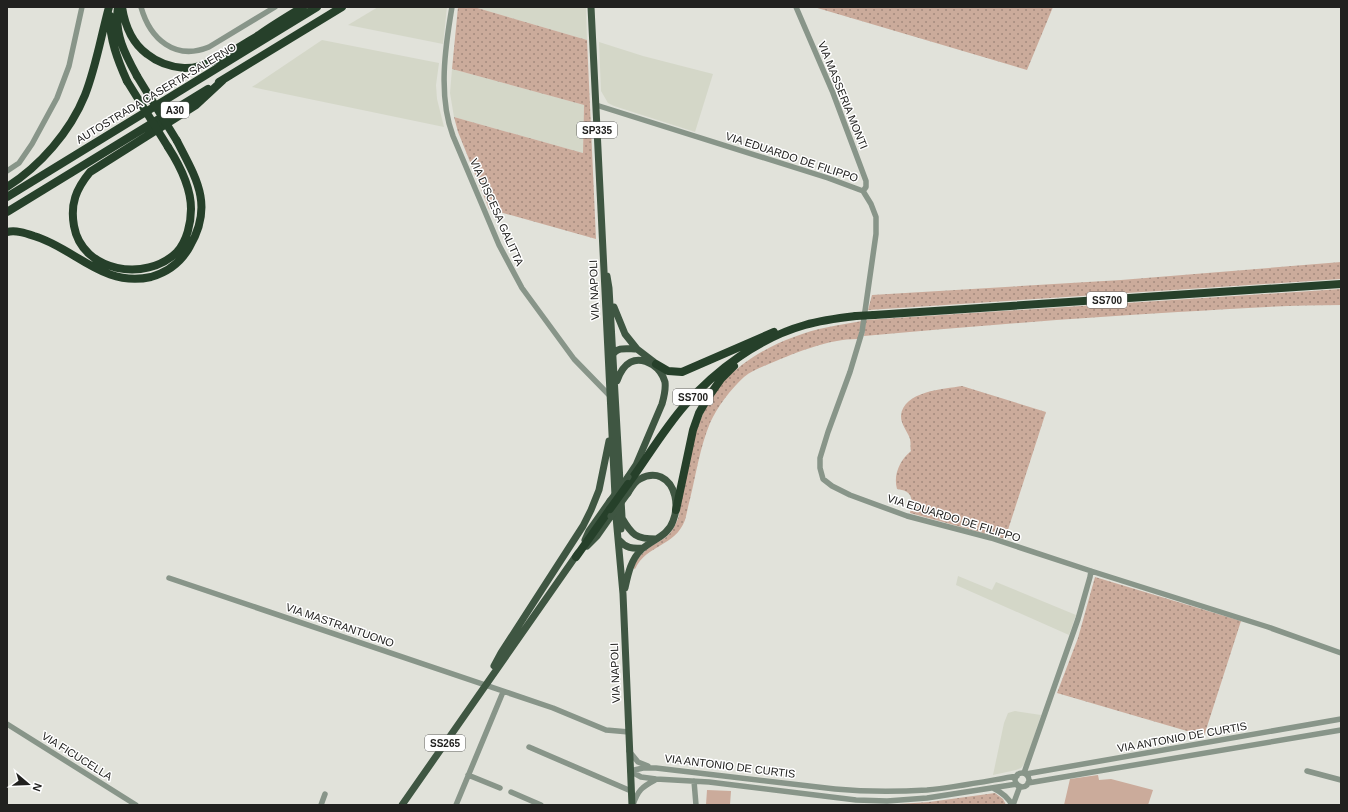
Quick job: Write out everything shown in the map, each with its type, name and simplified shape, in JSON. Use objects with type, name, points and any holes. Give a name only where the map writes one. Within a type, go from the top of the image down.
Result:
[{"type":"highway","points":[[110,7],[110,25],[117,60],[127,81],[168,147],[183,173],[191,208],[190,224],[185,239],[178,251],[166,261],[133,270],[120,269],[107,265],[95,258],[84,249],[75,230],[72,218],[75,196],[82,183],[90,172],[196,105],[223,80]]},
{"type":"highway","points":[[7,187],[26,173],[44,156],[66,129],[75,114],[91,77],[110,7]]},
{"type":"highway","points":[[7,232],[11,231],[27,234],[52,243],[94,269],[126,278],[143,278],[158,275],[175,265],[185,255],[195,237],[199,226],[202,209],[198,184],[177,141],[125,56],[118,29],[118,7]]},
{"type":"highway","points":[[122,7],[124,20],[132,37],[141,49],[154,60],[184,68],[211,62],[228,54],[303,7]]},
{"type":"highway","name":"AUTOSTRADA CASERTA-SALERNO","points":[[7,197],[317,7]]},
{"type":"highway","name":"AUTOSTRADA CASERTA-SALERNO","points":[[7,212],[342,7]]},
{"type":"highway","name":"SS700","points":[[576,557],[610,509],[628,480],[686,404],[706,383],[747,352],[781,334],[796,328],[838,318],[856,316],[1341,284]]},
{"type":"highway","points":[[656,364],[668,371],[682,372],[699,366],[756,339],[784,328],[796,328]]},
{"type":"highway","points":[[676,510],[693,430],[699,413],[707,399],[721,379],[736,365],[771,344],[781,334]]},
{"type":"main road","name":"SP335","points":[[591,7],[603,254]]},
{"type":"main road","name":"VIA NAPOLI","points":[[603,254],[616,517],[623,594],[632,805]]},
{"type":"main road","name":"VIA NAPOLI","points":[[603,254],[609,288],[616,384],[622,517],[619,540]]},
{"type":"main road","points":[[609,288],[615,312],[625,334],[636,349],[656,364]]},
{"type":"main road","points":[[610,413],[613,392],[611,359],[614,353],[619,349],[636,349]]},
{"type":"main road","points":[[616,384],[622,369],[635,360],[648,362],[655,366],[662,374],[665,383],[665,395],[662,404],[628,480]]},
{"type":"main road","points":[[487,684],[501,653],[583,526],[591,510],[599,490],[612,429]]},
{"type":"main road","points":[[610,509],[628,493],[639,479],[649,475],[656,476],[670,484],[674,492],[676,510],[674,520],[664,535],[643,548],[633,562],[623,594]]},
{"type":"main road","points":[[622,517],[630,531],[635,536]]},
{"type":"main road","points":[[643,548],[633,549],[627,547],[619,540],[629,536],[656,539]]},
{"type":"main road","name":"SS700","points":[[487,684],[576,557]]},
{"type":"main road","name":"SS265","points":[[402,805],[487,684]]},
{"type":"street","points":[[7,171],[19,163],[43,125],[63,84],[74,46],[82,7]]},
{"type":"street","points":[[141,7],[144,18],[153,34],[166,46],[182,50],[202,50],[220,42],[275,7]]},
{"type":"street","name":"VIA DISCESA GALITTA","points":[[452,7],[443,80],[448,123],[456,143],[499,245],[522,288],[574,359],[610,396]]},
{"type":"street","name":"VIA MASSERIA MONTI","points":[[796,7],[833,93],[866,181],[866,187],[863,191]]},
{"type":"street","name":"VIA EDUARDO DE FILIPPO","points":[[596,105],[828,178],[863,191],[871,204],[876,217],[876,234],[862,332],[850,372],[820,458],[820,468],[823,479],[832,486],[850,495],[907,516],[991,538],[1090,571]]},
{"type":"street","points":[[1028,783],[1029,779],[1025,774],[1078,619],[1090,577],[1090,571],[1268,627],[1341,653]]},
{"type":"street","name":"VIA MASTRANTUONO","points":[[170,578],[487,684],[503,692],[553,708],[606,730],[629,732]]},
{"type":"street","points":[[456,805],[503,692]]},
{"type":"street","name":"VIA ANTONIO DE CURTIS","points":[[630,751],[638,762],[643,765],[656,768],[860,791],[889,792],[940,788],[1017,776],[1020,774],[1341,719]]},
{"type":"street","name":"VIA FICUCELLA","points":[[7,724],[136,805]]},
{"type":"street","name":"VIA ANTONIO DE CURTIS","points":[[630,771],[641,777],[694,781],[801,793],[855,803],[927,798],[993,788],[1019,785],[1025,786],[1028,783],[1341,730]]},
{"type":"street","points":[[529,747],[631,791]]},
{"type":"street","name":"VIA ANTONIO DE CURTIS","points":[[630,771],[643,768],[656,768]]},
{"type":"street","points":[[1307,771],[1341,780]]},
{"type":"street","points":[[468,775],[500,788]]},
{"type":"street","points":[[1012,805],[1019,785],[1016,780],[1017,776]]},
{"type":"street","points":[[632,805],[637,793],[656,779]]},
{"type":"street","points":[[694,781],[696,805]]},
{"type":"street","name":"VIA ANTONIO DE CURTIS","points":[[801,793],[802,785]]},
{"type":"street","points":[[993,788],[999,791],[1009,800],[1012,805]]},
{"type":"street","points":[[511,792],[541,805]]},
{"type":"street","points":[[321,805],[325,794]]},
{"type":"shaded area","points":[[378,7],[447,7],[443,44],[348,25]]},
{"type":"shaded area","points":[[458,7],[474,7],[587,40],[596,239],[489,209],[458,132],[454,117],[583,153],[584,105],[452,69]]},
{"type":"shaded area","points":[[474,7],[586,7],[587,40]]},
{"type":"shaded area","points":[[814,7],[1053,7],[1027,70]]},
{"type":"shaded area","points":[[322,40],[439,63],[436,85],[437,99],[444,127],[252,87]]},
{"type":"shaded area","points":[[599,42],[643,56],[713,74],[695,132],[608,103],[601,91]]},
{"type":"shaded area","points":[[452,69],[584,105],[583,153],[454,117],[450,93]]},
{"type":"shaded area","points":[[1341,262],[1341,279],[868,310],[872,295],[1121,280]]},
{"type":"shaded area","points":[[1341,289],[1341,305],[1279,306],[1139,314],[864,336],[866,320]]},
{"type":"shaded area","points":[[862,321],[858,339],[836,341],[813,347],[761,367],[750,372],[734,387],[716,411],[710,423],[698,461],[686,517],[680,529],[675,536],[646,555],[635,569],[633,568],[643,553],[667,536],[674,528],[679,516],[694,439],[708,404],[723,382],[747,361],[784,341],[819,329]]},
{"type":"shaded area","points":[[962,386],[1046,412],[1005,539],[910,513],[911,496],[902,490],[897,489],[896,478],[898,468],[911,451],[910,439],[901,419],[903,408],[916,396],[935,390]]},
{"type":"shaded area","points":[[958,576],[992,590],[996,582],[1076,615],[1069,635],[956,585]]},
{"type":"shaded area","points":[[1095,577],[1241,621],[1204,736],[1057,693],[1078,638]]},
{"type":"shaded area","points":[[1015,711],[1041,715],[1026,762],[1021,768],[1016,770],[993,775],[1004,723],[1008,713]]},
{"type":"shaded area","points":[[1098,775],[1099,780],[1111,779],[1153,790],[1148,805],[1064,805],[1070,779]]},
{"type":"shaded area","points":[[707,790],[731,791],[730,805],[706,805]]},
{"type":"shaded area","points":[[995,793],[1003,799],[1006,805],[884,805],[929,802]]}]
